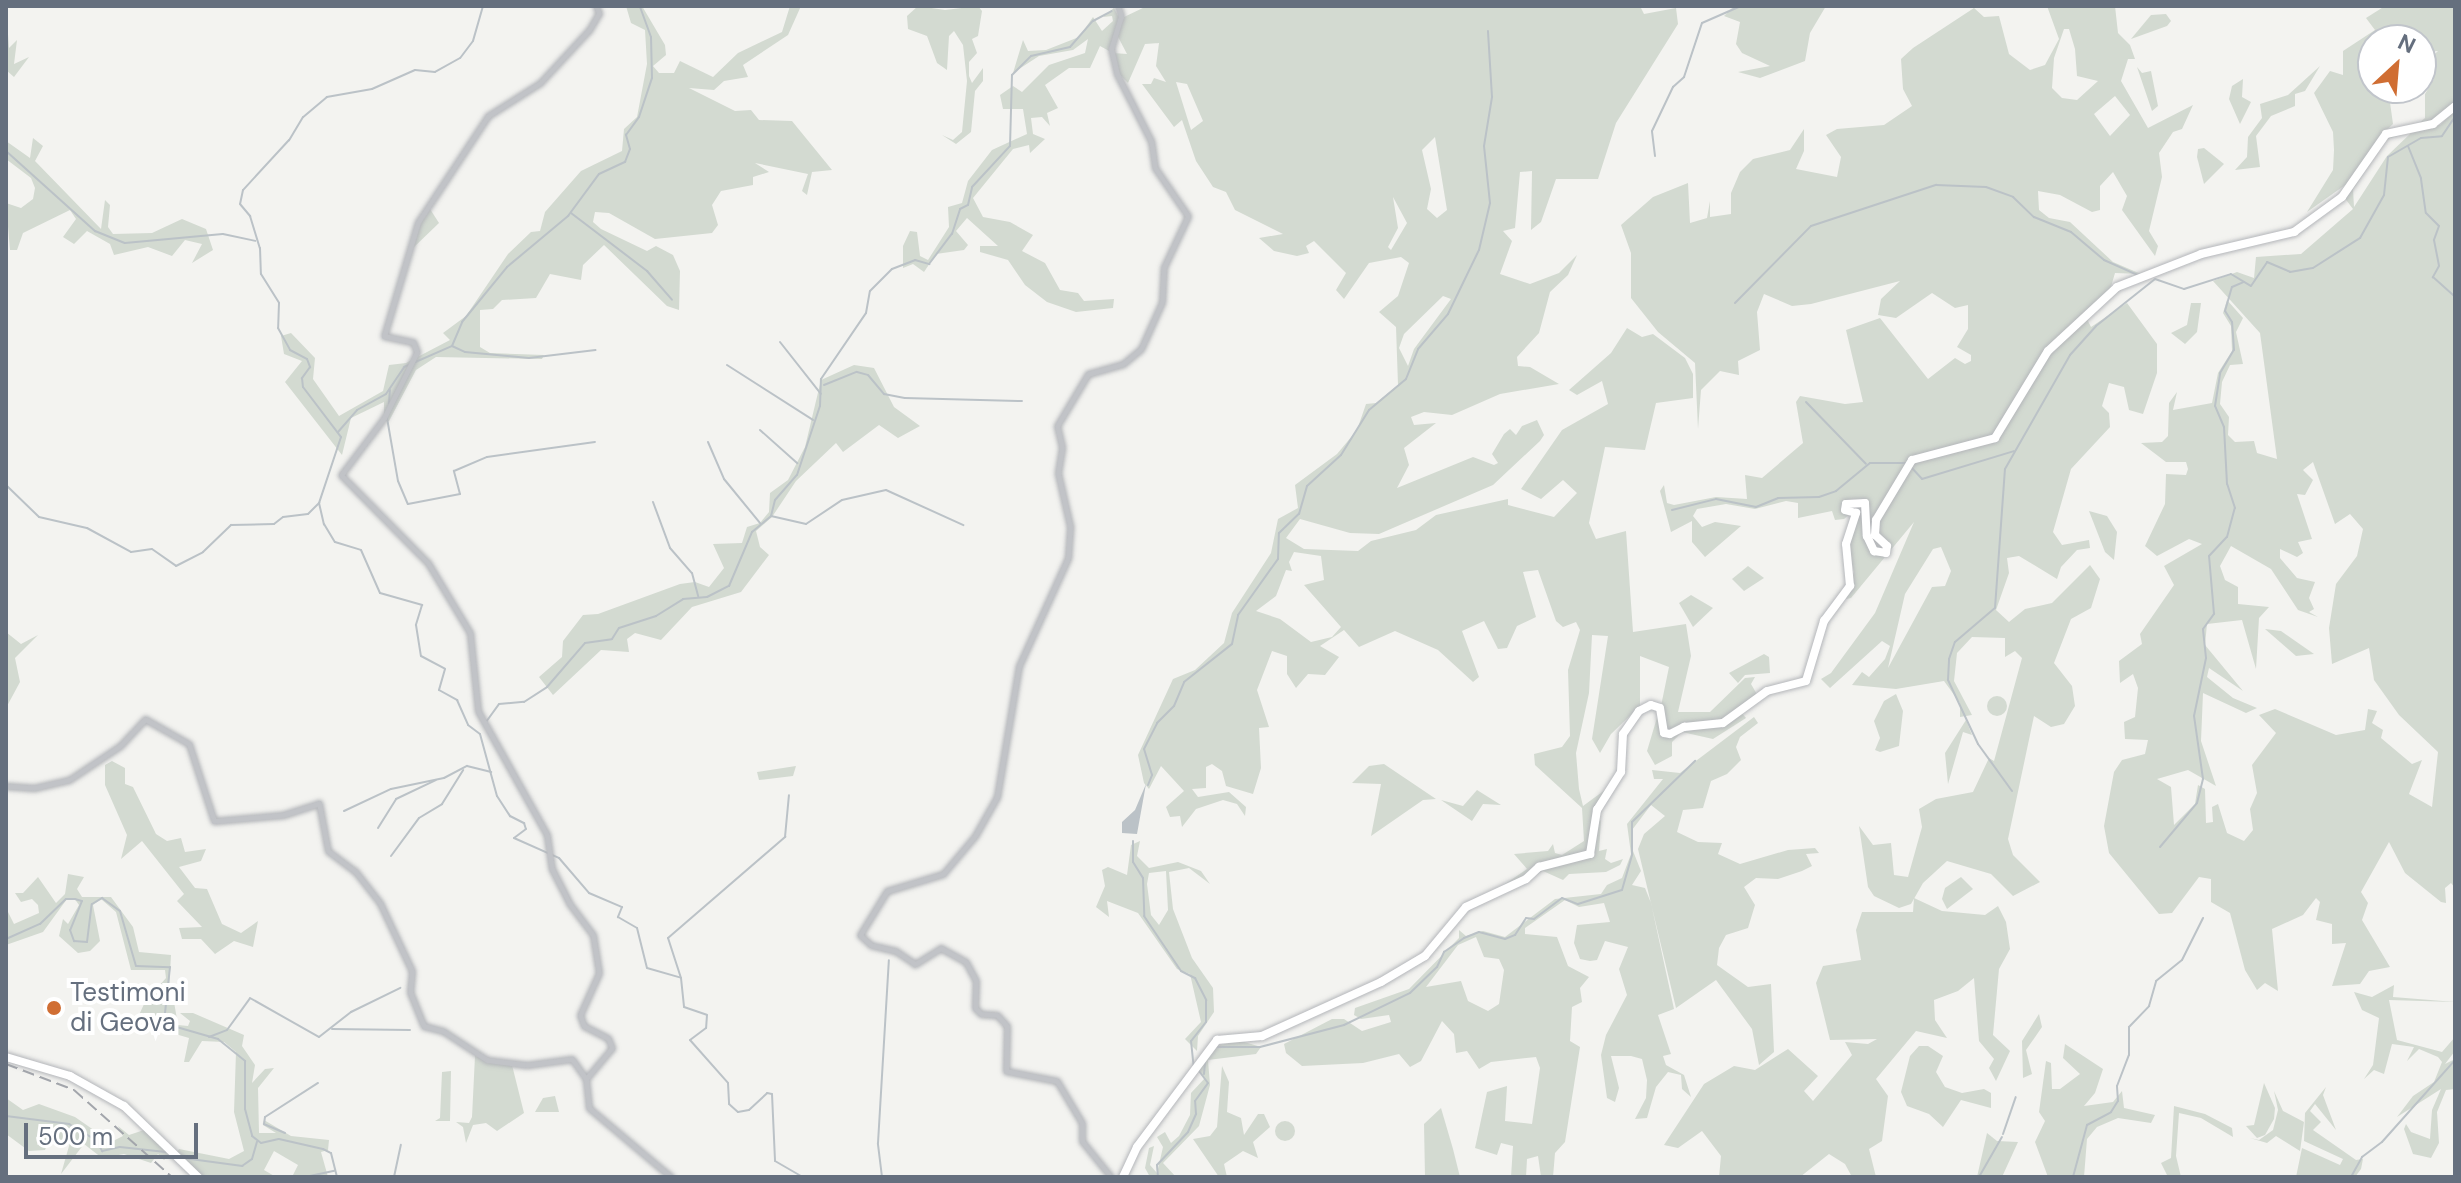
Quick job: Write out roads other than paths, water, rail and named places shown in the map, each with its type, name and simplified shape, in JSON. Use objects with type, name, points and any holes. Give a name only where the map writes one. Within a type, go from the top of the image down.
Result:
[{"type":"main road","points":[[1123,1177],[1144,1137],[1217,1040],[1262,1036],[1414,965],[1466,907],[1526,879],[1539,867],[1590,854],[1597,810],[1621,772],[1623,734],[1639,711],[1651,705],[1660,708],[1664,733],[1670,734],[1684,727],[1723,723],[1767,691],[1806,681],[1824,621],[1850,586],[1846,544],[1856,513],[1843,506],[1865,503],[1867,536],[1874,551],[1886,553],[1887,546],[1875,535],[1876,520],[1912,460],[1995,438],[2048,351],[2077,319],[2123,283],[2201,254],[2294,232],[2342,197],[2386,134],[2433,124],[2455,106]]},
{"type":"main road","points":[[6,1057],[70,1076],[116,1101],[198,1177]]},
{"type":"street","points":[[586,1079],[612,1046],[581,1020],[599,973],[593,935],[569,903],[552,865],[552,848],[482,719],[470,633],[448,604],[438,577],[341,475],[384,418],[413,364],[413,342],[384,336],[418,222],[488,116],[540,83],[586,34],[599,13],[596,6]]},
{"type":"street","points":[[1111,1177],[1082,1141],[1082,1123],[1057,1081],[1006,1071],[1007,1026],[997,1015],[981,1014],[975,1008],[976,981],[966,962],[941,948],[915,964],[896,951],[871,945],[860,935],[887,891],[943,874],[975,836],[997,797],[1019,666],[1068,558],[1070,526],[1058,473],[1062,447],[1057,426],[1088,374],[1123,364],[1141,349],[1162,302],[1164,267],[1188,216],[1155,168],[1151,141],[1113,61],[1112,38],[1121,16],[1118,6]]},
{"type":"street","points":[[6,786],[34,788],[69,780],[120,746],[145,719],[189,744],[214,821],[283,815],[319,803],[328,851],[355,871],[378,899],[410,967],[410,992],[424,1026],[443,1031],[487,1060],[527,1065],[572,1059],[586,1079],[593,1113],[671,1177]]},
{"type":"waterway","points":[[483,6],[473,41],[460,58],[435,72],[415,70],[372,89],[327,97],[303,117],[289,140],[243,190],[240,204],[250,216],[260,248],[261,274],[279,303],[278,328],[290,350],[307,359],[310,367],[302,378],[303,387],[341,437],[319,503],[324,524],[335,542],[361,550],[380,593],[422,605],[416,625],[421,656],[445,669],[439,690],[457,700],[468,725],[480,734],[497,796],[510,816],[524,823],[526,829],[514,838],[559,858],[589,893],[622,907],[618,917],[637,928],[647,968],[681,978],[684,1007],[707,1015],[706,1028],[690,1040],[728,1083],[729,1104],[738,1112],[749,1110],[767,1093],[772,1094],[775,1161],[803,1177]]},
{"type":"waterway","points":[[338,432],[357,410],[386,394],[404,367],[452,346],[462,322],[507,267],[568,216],[599,174],[625,162],[630,149],[626,135],[639,117],[652,78],[651,37],[640,6]]},
{"type":"waterway","points":[[1655,156],[1652,131],[1673,87],[1684,77],[1702,23],[1741,6]]},
{"type":"waterway","points":[[486,722],[499,704],[524,702],[547,687],[585,643],[612,639],[619,628],[656,616],[683,599],[707,597],[729,586],[752,532],[771,516],[775,500],[797,475],[820,406],[821,379],[866,313],[870,291],[892,269],[915,260],[929,264],[952,234],[960,209],[968,205],[972,187],[1010,146],[1012,75],[1031,56],[1070,47],[1093,21],[1112,11]]},
{"type":"waterway","points":[[1148,785],[1152,775],[1144,749],[1157,723],[1174,706],[1184,682],[1232,644],[1238,615],[1278,559],[1279,533],[1299,514],[1307,486],[1341,455],[1369,410],[1406,379],[1418,349],[1448,314],[1479,250],[1490,203],[1484,146],[1492,97],[1488,31]]},
{"type":"waterway","points":[[2012,791],[1978,744],[1948,680],[1949,659],[1955,642],[1995,608],[2005,469],[2070,355],[2096,326],[2155,279],[2184,289],[2231,274],[2251,286],[2267,262],[2290,272],[2313,268],[2360,238],[2384,195],[2388,157],[2421,138],[2442,136],[2455,117]]},
{"type":"waterway","points":[[2408,146],[2421,179],[2426,213],[2439,226],[2434,240],[2439,266],[2433,277],[2455,297]]},
{"type":"waterway","points":[[6,151],[95,231],[125,243],[223,234],[255,241]]},
{"type":"waterway","points":[[1735,303],[1811,226],[1936,185],[1986,187],[2013,197],[2034,217],[2071,232],[2104,260],[2138,275]]},
{"type":"waterway","points":[[571,213],[647,271],[672,300]]},
{"type":"waterway","points":[[2160,847],[2197,803],[2203,779],[2194,716],[2206,658],[2203,629],[2214,614],[2209,556],[2227,537],[2235,508],[2227,484],[2224,427],[2215,406],[2220,373],[2234,350],[2232,322],[2225,311],[2232,287],[2244,282]]},
{"type":"waterway","points":[[780,342],[821,394]]},
{"type":"waterway","points":[[452,346],[465,352],[529,358],[596,350]]},
{"type":"waterway","points":[[727,365],[813,420]]},
{"type":"waterway","points":[[824,385],[857,372],[868,375],[884,394],[905,398],[1022,401]]},
{"type":"waterway","points":[[389,403],[390,390]]},
{"type":"waterway","points":[[1806,402],[1866,464]]},
{"type":"waterway","points":[[387,418],[398,481],[408,504],[460,494],[454,471],[487,457],[595,442]]},
{"type":"waterway","points":[[760,430],[797,463]]},
{"type":"waterway","points":[[708,442],[724,479],[760,523]]},
{"type":"waterway","points":[[1911,467],[1922,479],[2014,451]]},
{"type":"waterway","points":[[1672,510],[1716,499],[1756,507],[1778,498],[1819,497],[1836,491],[1870,463],[1906,463]]},
{"type":"waterway","points":[[6,485],[39,517],[87,528],[131,552],[152,549],[176,566],[203,552],[231,525],[274,524],[283,517],[308,514],[319,503]]},
{"type":"waterway","points":[[771,516],[806,524],[842,500],[886,490],[963,525]]},
{"type":"waterway","points":[[653,502],[670,548],[692,573],[698,596]]},
{"type":"waterway","points":[[1215,1047],[1260,1047],[1344,1025],[1410,993],[1437,967],[1444,952],[1464,938],[1479,932],[1505,939],[1515,935],[1526,918],[1534,919],[1562,898],[1578,904],[1622,890],[1632,854],[1632,822],[1695,761]]},
{"type":"waterway","points":[[344,811],[391,789],[444,778],[467,766],[491,772]]},
{"type":"waterway","points":[[391,856],[419,818],[442,804],[463,770]]},
{"type":"waterway","points":[[378,828],[396,799],[436,780]]},
{"type":"waterway","points":[[681,978],[668,938],[785,837],[789,795]]},
{"type":"waterway","points":[[1133,841],[1133,862],[1143,878],[1144,916],[1181,971],[1195,978],[1206,1000],[1206,1022],[1191,1041],[1194,1068]]},
{"type":"waterway","points":[[6,939],[40,924],[66,899],[75,899],[82,901],[70,930],[74,941],[87,942],[92,904],[102,898],[120,911],[136,966],[170,967],[165,1013],[173,1026],[218,1039],[245,1061],[245,1109],[252,1136],[261,1143],[279,1139],[323,1149],[331,1153],[337,1177]]},
{"type":"waterway","points":[[2073,1177],[2087,1125],[2111,1112],[2118,1101],[2117,1086],[2129,1055],[2129,1027],[2149,1006],[2156,981],[2182,960],[2203,918]]},
{"type":"waterway","points":[[882,1177],[878,1143],[889,960]]},
{"type":"waterway","points":[[209,1037],[227,1030],[250,998],[319,1037],[351,1012],[400,988]]},
{"type":"waterway","points":[[332,1029],[410,1030]]},
{"type":"waterway","points":[[2351,1177],[2362,1157],[2382,1142],[2455,1060]]},
{"type":"waterway","points":[[1204,1074],[1205,1062]]},
{"type":"waterway","points":[[1158,1177],[1157,1165],[1188,1132],[1196,1114],[1195,1101],[1208,1083],[1199,1071]]},
{"type":"waterway","points":[[285,1133],[264,1124],[265,1117],[318,1083]]},
{"type":"waterway","points":[[2003,1134],[2016,1097]]},
{"type":"waterway","points":[[6,1116],[69,1124],[96,1140],[102,1151],[120,1147],[166,1152]]},
{"type":"waterway","points":[[1979,1177],[2002,1137]]},
{"type":"waterway","points":[[183,1158],[242,1166],[252,1159],[257,1142]]},
{"type":"waterway","points":[[394,1177],[401,1145]]},
{"type":"waterway","points":[[305,1177],[334,1171]]},
{"type":"railway","points":[[6,1064],[74,1090],[172,1177]]},
{"type":"place","name":"Testimoni di Geova","points":[[54,1008]]}]
